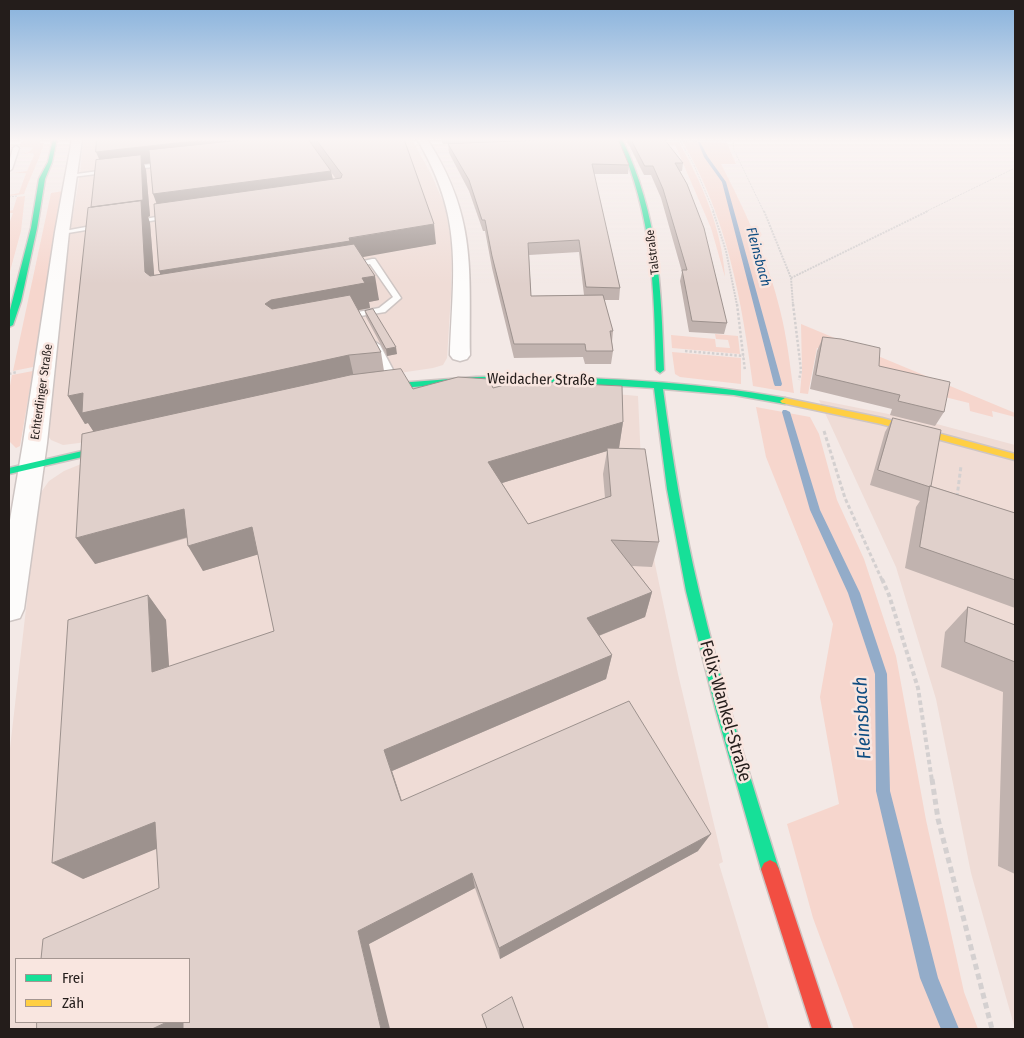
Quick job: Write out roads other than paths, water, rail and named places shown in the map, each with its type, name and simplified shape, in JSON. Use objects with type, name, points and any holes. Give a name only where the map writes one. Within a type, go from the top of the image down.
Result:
[{"type":"street","points":[[9,325],[17,300],[34,228],[41,187]]},
{"type":"street","name":"Echterdinger Straße","points":[[9,609],[20,469],[70,187]]},
{"type":"street","points":[[447,187],[459,231],[461,254],[460,355]]},
{"type":"street","name":"Talstraße","points":[[639,187],[649,217],[659,298],[660,370]]},
{"type":"street","name":"Weidacher Straße","points":[[364,389],[396,384],[458,379],[529,379],[593,380],[747,394],[815,407],[1015,457]]},
{"type":"street","name":"Felix-Wankel-Straße","points":[[658,386],[664,442],[684,552],[704,640],[774,883],[822,1029]]},
{"type":"street","points":[[20,469],[128,444]]},
{"type":"lane","points":[[155,210],[157,228]]},
{"type":"lane","points":[[127,223],[175,216]]},
{"type":"lane","points":[[62,232],[108,225]]},
{"type":"lane","points":[[332,320],[361,319],[382,310],[397,298],[372,261],[343,266]]},
{"type":"lane","points":[[372,340],[396,384]]},
{"type":"waterway","name":"Fleinsbach","points":[[725,187],[778,384]]},
{"type":"waterway","name":"Fleinsbach","points":[[786,412],[815,510],[854,593],[881,674],[883,791],[929,978],[950,1029]]}]
